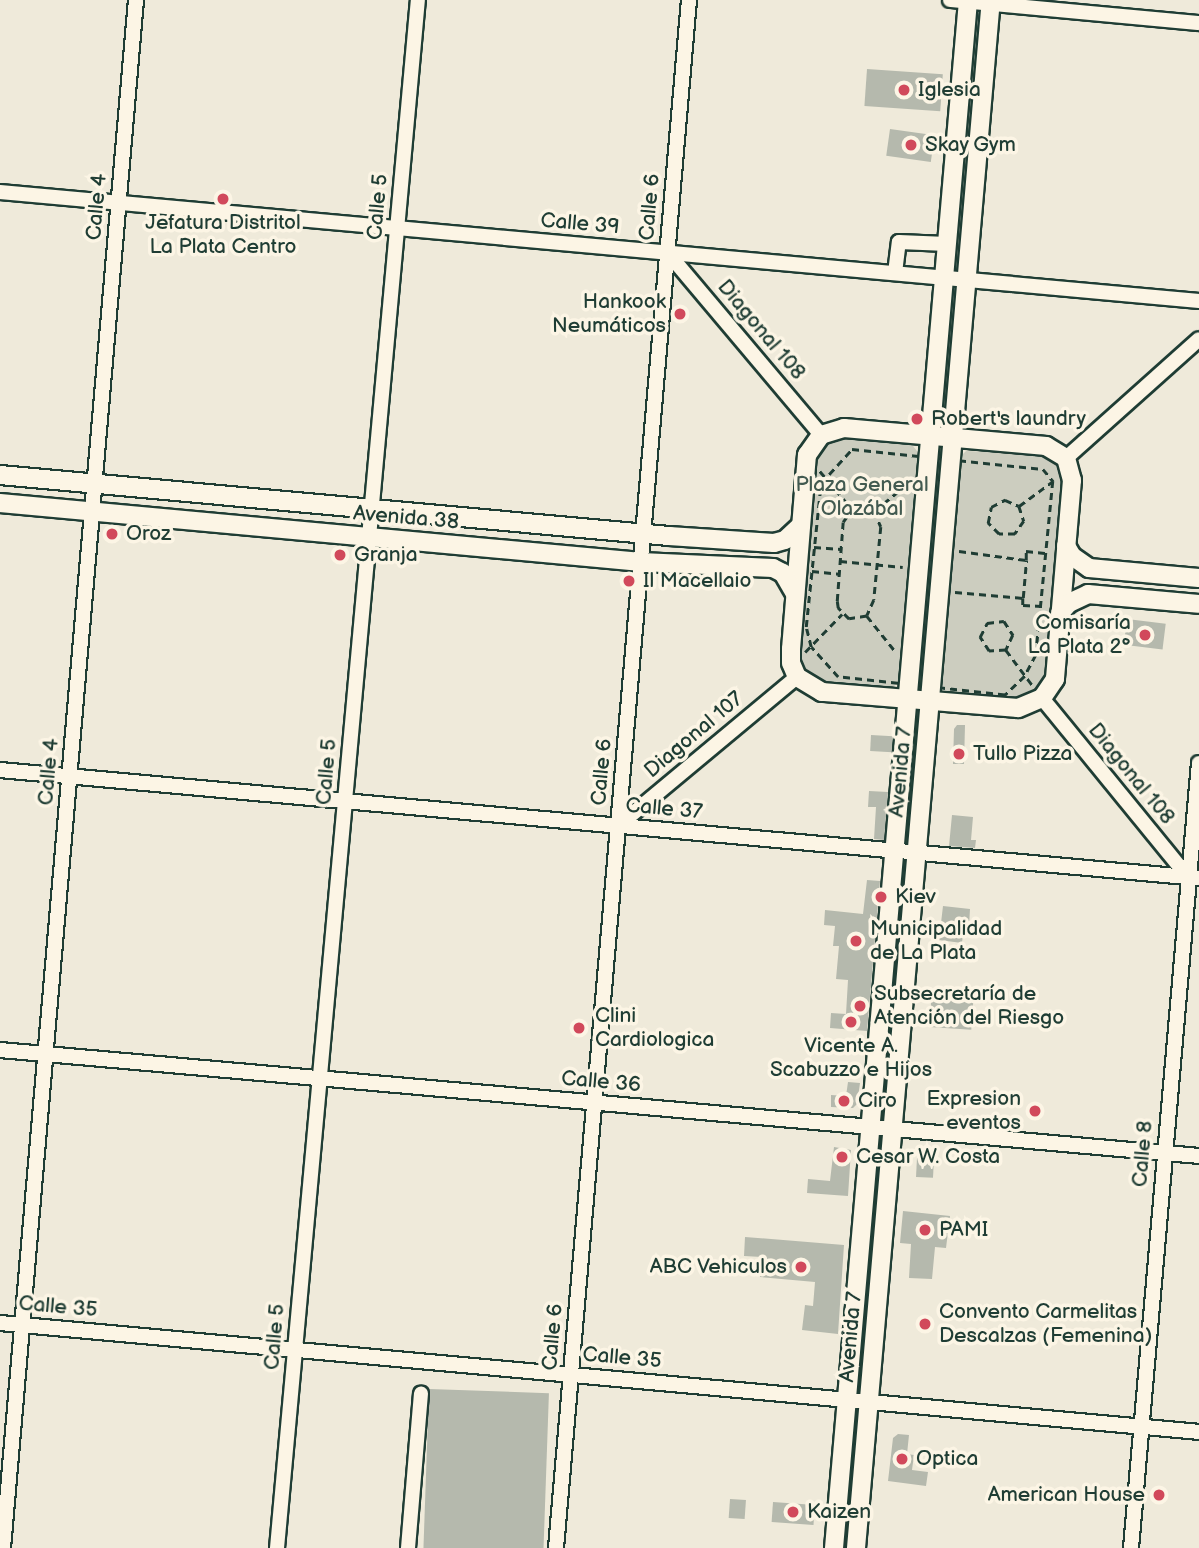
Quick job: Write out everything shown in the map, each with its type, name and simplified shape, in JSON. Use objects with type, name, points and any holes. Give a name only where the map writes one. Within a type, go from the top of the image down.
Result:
[{"type":"main road","name":"Avenida 7","points":[[834,1548],[947,244],[962,1]]},
{"type":"main road","name":"Avenida 7","points":[[856,1548],[991,2]]},
{"type":"main road","points":[[844,428],[930,436],[1046,446],[1069,464],[1066,547],[1055,679],[1042,698],[1018,708],[821,692],[794,670],[795,594],[807,455],[821,435],[844,428]]},
{"type":"main road","name":"Avenida 38","points":[[0,475],[643,534],[774,542],[785,540],[801,525]]},
{"type":"main road","name":"Avenida 38","points":[[0,503],[641,562],[773,568],[783,573],[795,594]]},
{"type":"main road","points":[[1066,547],[1072,556],[1089,568],[1199,578]]},
{"type":"main road","points":[[1060,613],[1069,603],[1088,594],[1199,604]]},
{"type":"street","name":"Calle 4","points":[[3,1548],[136,0]]},
{"type":"street","name":"Calle 5","points":[[277,1548],[418,0]]},
{"type":"street","name":"Calle 6","points":[[556,1548],[689,0]]},
{"type":"street","points":[[962,1],[1199,23]]},
{"type":"street","name":"Calle 39","points":[[0,192],[1199,301]]},
{"type":"street","points":[[895,273],[899,242],[947,244]]},
{"type":"street","name":"Diagonal 108","points":[[668,253],[821,435]]},
{"type":"street","points":[[1069,464],[1199,339]]},
{"type":"street","name":"Diagonal 107","points":[[618,826],[794,670]]},
{"type":"street","name":"Diagonal 108","points":[[1042,698],[1194,878]]},
{"type":"street","name":"Calle 8","points":[[1130,1548],[1165,1153],[1194,878],[1199,763]]},
{"type":"street","name":"Calle 37","points":[[0,770],[1194,878]]},
{"type":"street","name":"Calle 36","points":[[0,1049],[1199,1156]]},
{"type":"street","name":"Calle 35","points":[[0,1323],[1199,1432]]},
{"type":"street","points":[[408,1548],[421,1394]]},
{"type":"path","points":[[807,455],[852,509]]},
{"type":"path","points":[[1019,506],[1069,464]]},
{"type":"path","points":[[874,511],[910,482]]},
{"type":"path","points":[[1004,500],[1019,506],[1024,521],[1015,534],[999,534],[988,523],[991,507],[1004,500]]},
{"type":"path","points":[[864,507],[874,511],[881,527],[872,609],[867,616],[859,620],[842,614],[837,601],[843,522],[852,509],[864,507]]},
{"type":"path","points":[[814,547],[841,549]]},
{"type":"path","points":[[956,550],[1026,560]]},
{"type":"path","points":[[1042,606],[1023,605],[1026,551],[1046,553]]},
{"type":"path","points":[[840,561],[902,567]]},
{"type":"path","points":[[812,571],[839,574]]},
{"type":"path","points":[[952,592],[1023,598]]},
{"type":"path","points":[[794,670],[842,614]]},
{"type":"path","points":[[867,616],[895,651]]},
{"type":"path","points":[[1004,621],[1013,635],[1006,650],[989,650],[980,637],[988,622],[1004,621]]},
{"type":"path","points":[[1006,650],[1042,698]]},
{"type":"green space","name":"Plaza General Olazábal","points":[[835,436],[909,441],[921,456],[900,681],[886,693],[818,688],[794,660],[811,458],[820,443]]},
{"type":"green space","name":"Plaza General Olazábal","points":[[966,451],[1044,454],[1057,462],[1065,475],[1047,677],[1036,694],[1015,706],[951,699],[939,684],[958,459]]},
{"type":"building","name":"Iglesia","points":[[867,69],[943,74],[940,111],[864,106]]},
{"type":"building","name":"Skay Gym","points":[[890,129],[935,135],[931,162],[886,156]]},
{"type":"building","name":"Comisaría La Plata 2°","points":[[1127,619],[1166,624],[1163,650],[1124,645]]},
{"type":"building","points":[[957,725],[965,725],[964,764],[953,764],[954,729]]},
{"type":"building","points":[[871,735],[893,736],[892,752],[870,751]]},
{"type":"building","points":[[869,791],[888,792],[884,840],[874,839],[876,807],[868,807]]},
{"type":"building","points":[[952,815],[973,817],[971,840],[976,840],[975,848],[949,846]]},
{"type":"building","points":[[867,880],[880,881],[867,1031],[830,1028],[831,1013],[846,1014],[848,980],[836,979],[839,946],[833,946],[835,926],[824,925],[825,910],[863,914]]},
{"type":"building","points":[[943,906],[970,909],[969,926],[964,925],[962,943],[939,940]]},
{"type":"building","points":[[932,989],[974,992],[971,1030],[929,1027]]},
{"type":"building","points":[[848,1082],[860,1083],[857,1104],[853,1108],[831,1107],[831,1095],[846,1096]]},
{"type":"building","points":[[834,1147],[851,1150],[848,1196],[807,1193],[808,1179],[830,1181]]},
{"type":"building","points":[[917,1158],[934,1159],[933,1178],[916,1177]]},
{"type":"building","name":"PAMI","points":[[903,1211],[950,1216],[946,1248],[935,1247],[932,1279],[909,1278],[911,1244],[900,1243]]},
{"type":"building","name":"ABC Vehiculos","points":[[745,1237],[844,1245],[838,1334],[802,1330],[805,1305],[813,1306],[815,1282],[760,1277],[762,1257],[744,1256]]},
{"type":"building","points":[[429,1389],[549,1393],[544,1548],[423,1548]]},
{"type":"building","points":[[898,1434],[909,1435],[907,1454],[914,1455],[912,1470],[928,1472],[926,1486],[888,1481],[893,1438]]},
{"type":"building","points":[[730,1499],[746,1500],[745,1519],[729,1518]]},
{"type":"building","name":"Kaizen","points":[[773,1502],[815,1505],[814,1525],[772,1522]]},
{"type":"place","name":"Iglesia","points":[[904,90]]},
{"type":"place","name":"Skay Gym","points":[[911,145]]},
{"type":"place","name":"Jefatura Distritol La Plata Centro","points":[[223,199]]},
{"type":"place","name":"Hankook Neumáticos","points":[[680,314]]},
{"type":"place","name":"Robert's laundry","points":[[917,419]]},
{"type":"place","name":"Oroz","points":[[112,534]]},
{"type":"place","name":"Granja","points":[[340,555]]},
{"type":"place","name":"Il Macellaio","points":[[629,581]]},
{"type":"place","name":"Comisaría La Plata 2°","points":[[1145,635]]},
{"type":"place","name":"Tullo Pizza","points":[[959,754]]},
{"type":"place","name":"Kiev","points":[[881,897]]},
{"type":"place","name":"Municipalidad de La Plata","points":[[856,941]]},
{"type":"place","name":"Subsecretaría de Atención del Riesgo","points":[[860,1006]]},
{"type":"place","name":"Vicente A. Scabuzzo e Hijos","points":[[851,1022]]},
{"type":"place","name":"Clini Cardiologica","points":[[579,1028]]},
{"type":"place","name":"Ciro","points":[[844,1101]]},
{"type":"place","name":"Expresion eventos","points":[[1035,1111]]},
{"type":"place","name":"Cesar W. Costa","points":[[842,1157]]},
{"type":"place","name":"PAMI","points":[[925,1230]]},
{"type":"place","name":"ABC Vehiculos","points":[[801,1267]]},
{"type":"place","name":"Convento Carmelitas Descalzas (Femenina)","points":[[925,1324]]},
{"type":"place","name":"Optica","points":[[902,1459]]},
{"type":"place","name":"American House","points":[[1159,1495]]},
{"type":"place","name":"Kaizen","points":[[793,1512]]}]
